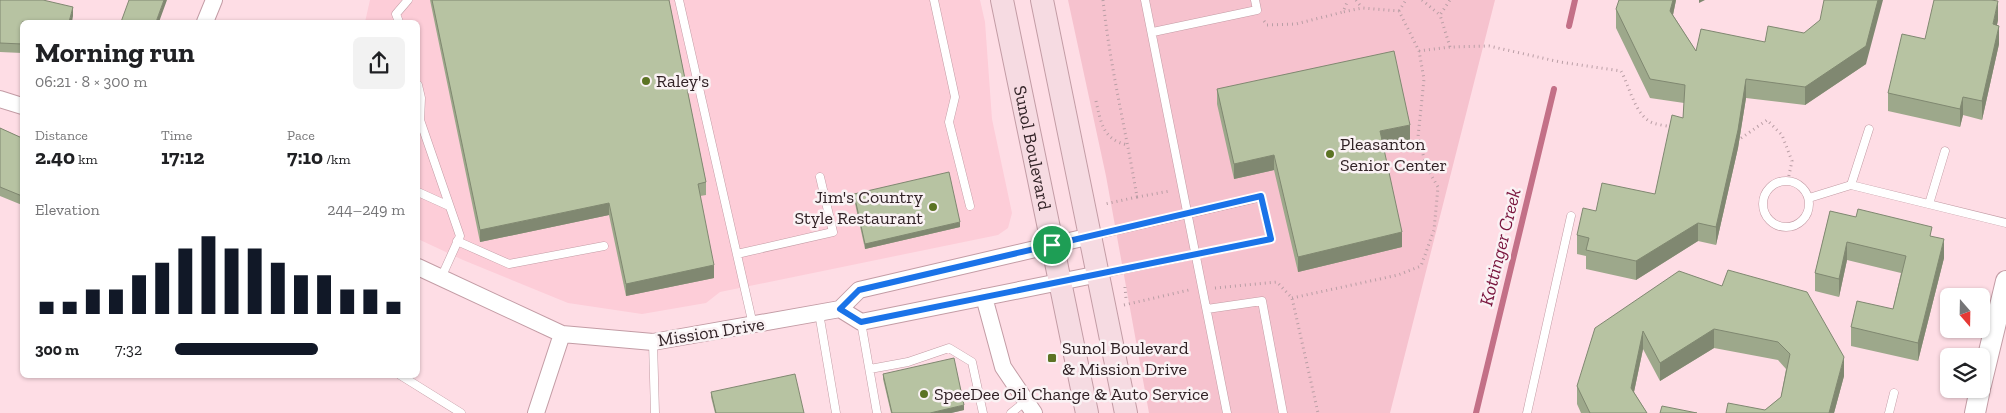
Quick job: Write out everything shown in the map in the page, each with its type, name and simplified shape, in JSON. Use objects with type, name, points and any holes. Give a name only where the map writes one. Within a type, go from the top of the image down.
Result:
[{"type":"main road","name":"Sunol Boulevard","points":[[1002,0],[1087,413]]},
{"type":"main road","points":[[1042,0],[1126,413]]},
{"type":"street","points":[[206,20],[214,0]]},
{"type":"street","points":[[0,99],[20,105]]},
{"type":"street","points":[[1091,236],[859,290],[840,309],[861,322],[1098,274]]},
{"type":"street","name":"Mission Drive","points":[[420,268],[562,334],[653,342],[840,309]]},
{"type":"street","points":[[1990,349],[2006,281]]},
{"type":"street","points":[[984,297],[1003,367],[1030,407]]},
{"type":"street","points":[[536,413],[562,334]]},
{"type":"street","points":[[1975,413],[1978,398]]},
{"type":"lane","points":[[398,20],[396,14],[408,0]]},
{"type":"lane","points":[[679,0],[753,325]]},
{"type":"lane","points":[[934,0],[955,97],[949,122],[970,206]]},
{"type":"lane","points":[[1145,0],[1153,32],[1227,413]]},
{"type":"lane","points":[[1153,32],[1257,10],[1255,0]]},
{"type":"lane","points":[[420,94],[420,120],[460,236],[441,278]]},
{"type":"lane","points":[[1852,185],[1869,129]]},
{"type":"lane","points":[[1929,204],[1944,152]]},
{"type":"lane","points":[[737,254],[834,232],[820,176]]},
{"type":"lane","points":[[1788,180],[1798,184],[1805,190],[1809,198],[1810,208],[1800,224],[1784,227],[1775,225],[1764,212],[1765,194],[1770,187],[1779,182],[1788,180]]},
{"type":"lane","points":[[1809,198],[1852,185],[2006,223]]},
{"type":"lane","points":[[420,193],[449,206]]},
{"type":"lane","points":[[1091,236],[1261,196],[1271,239],[1098,274]]},
{"type":"lane","points":[[1527,413],[1571,216]]},
{"type":"lane","points":[[457,241],[509,264],[604,246]]},
{"type":"lane","points":[[1207,309],[1262,301],[1283,413]]},
{"type":"lane","points":[[818,313],[836,413]]},
{"type":"lane","points":[[861,322],[878,413]]},
{"type":"lane","points":[[653,342],[655,413]]},
{"type":"lane","points":[[870,369],[908,362],[950,348],[972,362],[983,413]]},
{"type":"lane","points":[[405,378],[461,413]]},
{"type":"lane","points":[[1889,413],[1894,392]]},
{"type":"lane","points":[[1011,413],[1030,407]]},
{"type":"path","points":[[1103,0],[1108,46],[1137,197],[1105,204],[1108,210]]},
{"type":"path","points":[[1343,12],[1348,0]]},
{"type":"path","points":[[1356,0],[1362,8]]},
{"type":"path","points":[[1399,11],[1406,0]]},
{"type":"path","points":[[1422,0],[1440,15],[1450,47]]},
{"type":"path","points":[[1428,0],[1430,6]]},
{"type":"path","points":[[1440,15],[1450,0]]},
{"type":"path","points":[[1257,10],[1267,25],[1296,24],[1362,8],[1399,11]]},
{"type":"path","points":[[1318,413],[1292,298],[1398,275],[1421,266],[1434,230],[1438,187],[1428,168],[1418,137],[1424,79],[1419,51],[1399,11]]},
{"type":"path","points":[[1419,51],[1450,47],[1489,46],[1560,62],[1621,71],[1629,86],[1637,109],[1652,122],[1680,129]]},
{"type":"path","points":[[1096,101],[1105,130],[1111,139],[1119,144],[1128,146]]},
{"type":"path","points":[[1728,139],[1738,141],[1767,120],[1782,135],[1792,161],[1788,180]]},
{"type":"shaded area","points":[[370,0],[980,0],[985,22],[992,119],[1012,213],[1008,228],[998,235],[720,292],[706,303],[642,314],[568,303],[463,260],[420,240],[420,20],[365,20]]},
{"type":"shaded area","points":[[1068,0],[1495,0],[1390,413],[1149,413],[1106,176]]},
{"type":"building","points":[[0,0],[43,0],[73,7],[70,20],[20,20],[20,44],[0,43]]},
{"type":"building","points":[[129,0],[164,0],[157,20],[122,20]]},
{"type":"building","points":[[432,0],[669,0],[706,182],[698,184],[714,265],[626,284],[609,203],[480,230]]},
{"type":"building","points":[[1619,0],[1673,0],[1670,11],[1696,51],[1701,29],[1765,42],[1768,26],[1804,33],[1820,20],[1824,0],[1878,0],[1866,46],[1805,87],[1746,79],[1738,130],[1716,227],[1698,223],[1636,261],[1586,250],[1589,238],[1577,235],[1583,208],[1596,211],[1602,183],[1655,194],[1672,115],[1683,118],[1685,85],[1650,79],[1616,9]]},
{"type":"building","points":[[1934,0],[1998,1],[1993,24],[1999,26],[1982,101],[1963,97],[1960,109],[1888,93],[1902,34],[1925,39]]},
{"type":"building","points":[[1394,51],[1410,125],[1380,131],[1402,232],[1298,257],[1274,155],[1234,164],[1217,89]]},
{"type":"building","points":[[0,128],[20,137],[20,195],[0,187]]},
{"type":"building","points":[[949,172],[960,222],[865,244],[854,194]]},
{"type":"building","points":[[1858,209],[1932,227],[1930,236],[1944,239],[1918,343],[1851,327],[1857,301],[1893,309],[1906,256],[1847,242],[1839,279],[1815,273],[1830,211],[1856,217]]},
{"type":"building","points":[[1728,270],[1807,292],[1844,357],[1829,413],[1726,413],[1728,403],[1765,410],[1781,397],[1790,354],[1778,342],[1714,329],[1660,363],[1643,331],[1631,388],[1647,413],[1590,413],[1577,386],[1595,328],[1679,271],[1722,286]]},
{"type":"building","name":"SpeeDee Oil Change & Auto Service","points":[[954,358],[964,405],[930,413],[892,413],[883,374]]},
{"type":"building","points":[[795,374],[804,413],[716,413],[711,392]]},
{"type":"building","points":[[1662,406],[1697,413],[1660,413]]},
{"type":"waterway","name":"Kottinger Creek","points":[[1569,26],[1575,0]]},
{"type":"waterway","name":"Kottinger Creek","points":[[1476,413],[1554,89]]},
{"type":"place","name":"Raley's","points":[[646,81]]},
{"type":"place","name":"Pleasanton Senior Center","points":[[1330,154]]},
{"type":"place","name":"Jim's Country Style Restaurant","points":[[933,207]]},
{"type":"place","name":"Sunol Boulevard & Mission Drive","points":[[1052,358]]},
{"type":"place","name":"SpeeDee Oil Change & Auto Service","points":[[924,394]]},
{"type":"route","points":[[1261,196],[1271,239],[861,322],[840,309],[859,290],[1052,245],[1261,196]]}]
